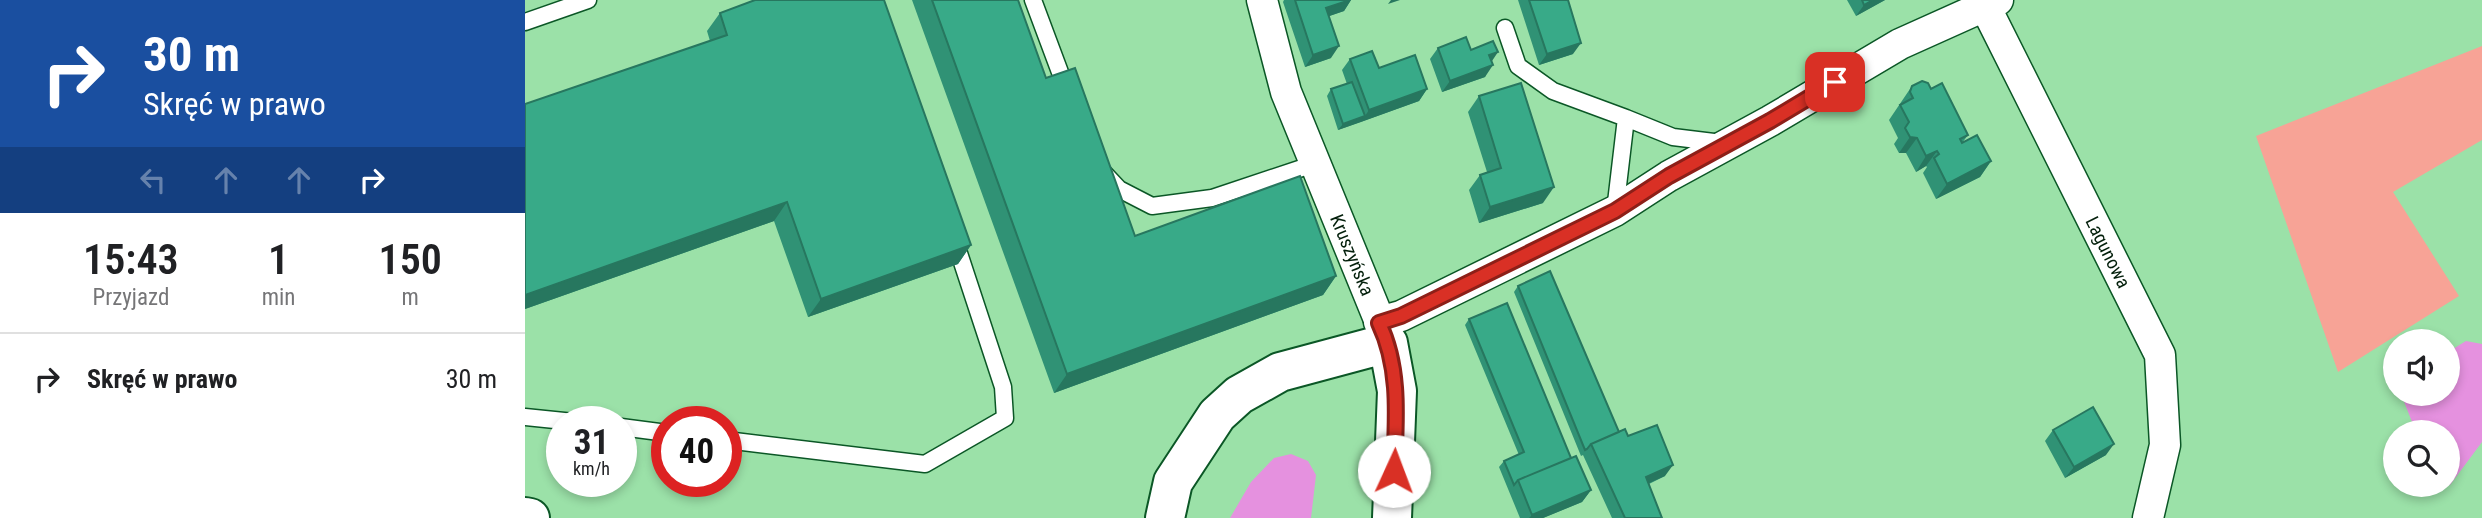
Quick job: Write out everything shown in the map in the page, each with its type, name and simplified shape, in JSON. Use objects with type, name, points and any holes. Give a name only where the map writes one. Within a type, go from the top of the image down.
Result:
[{"type":"street","name":"Kruszyńska","points":[[1262,0],[1286,92],[1384,332],[1397,391],[1392,518]]},
{"type":"street","points":[[1165,518],[1173,482],[1217,415],[1239,395],[1280,372],[1384,332],[1401,316],[1615,211],[1669,176],[1900,44],[1988,2]]},
{"type":"street","name":"Lagunowa","points":[[1988,2],[2160,355],[2165,445],[2148,518]]},
{"type":"lane","points":[[525,22],[588,0]]},
{"type":"lane","points":[[1033,0],[1071,100]]},
{"type":"lane","points":[[1505,28],[1518,66],[1553,91],[1674,137],[1729,144]]},
{"type":"lane","points":[[1615,211],[1626,118]]},
{"type":"lane","points":[[1094,163],[1119,189],[1152,206],[1212,198],[1314,164]]},
{"type":"lane","points":[[742,442],[925,464],[1005,418],[1003,387],[952,232]]},
{"type":"lane","points":[[525,415],[546,418]]},
{"type":"shaded area","points":[[2482,46],[2482,140],[2393,192],[2459,296],[2406,329],[2383,329],[2383,344],[2338,372],[2256,136]]},
{"type":"shaded area","points":[[2466,341],[2482,344],[2482,442],[2460,472],[2460,420],[2411,420],[2406,406],[2460,406],[2460,345]]},
{"type":"shaded area","points":[[1291,454],[1308,461],[1316,475],[1311,518],[1230,518],[1251,482],[1274,458]]},
{"type":"building","points":[[755,0],[884,0],[971,245],[821,299],[787,202],[525,295],[525,104],[727,35],[720,13]]},
{"type":"building","points":[[932,0],[1018,0],[1046,78],[1075,68],[1135,236],[1300,176],[1336,276],[1067,374]]},
{"type":"building","points":[[1295,0],[1350,0],[1326,8],[1339,46],[1313,55]]},
{"type":"building","points":[[1529,0],[1568,0],[1581,43],[1547,54]]},
{"type":"building","points":[[1466,37],[1471,50],[1493,41],[1498,52],[1489,55],[1493,65],[1450,81],[1438,48]]},
{"type":"building","points":[[1372,51],[1379,68],[1415,55],[1427,89],[1369,110],[1350,59]]},
{"type":"building","points":[[1922,81],[1928,83],[1931,89],[1942,83],[1968,135],[1960,139],[1962,143],[1977,135],[1991,161],[1947,184],[1934,158],[1939,154],[1937,151],[1926,156],[1917,138],[1910,137],[1905,128],[1909,122],[1900,105],[1913,98],[1910,92],[1912,86]]},
{"type":"building","points":[[1352,82],[1365,116],[1343,124],[1331,89]]},
{"type":"building","points":[[1521,83],[1554,187],[1490,207],[1480,175],[1501,168],[1479,96]]},
{"type":"building","points":[[1550,271],[1619,432],[1591,444],[1585,450],[1518,286]]},
{"type":"building","points":[[1507,303],[1571,458],[1518,480],[1514,485],[1504,461],[1524,452],[1469,319]]},
{"type":"building","points":[[2093,407],[2114,444],[2074,467],[2053,430]]},
{"type":"building","points":[[1657,425],[1673,465],[1646,477],[1662,518],[1625,518],[1591,444],[1625,429],[1628,436]]},
{"type":"building","points":[[1576,456],[1591,490],[1532,515],[1518,480]]},
{"type":"route","points":[[1394,471],[1397,391],[1388,342],[1379,323],[1401,316],[1615,211],[1669,176],[1835,82]]}]
